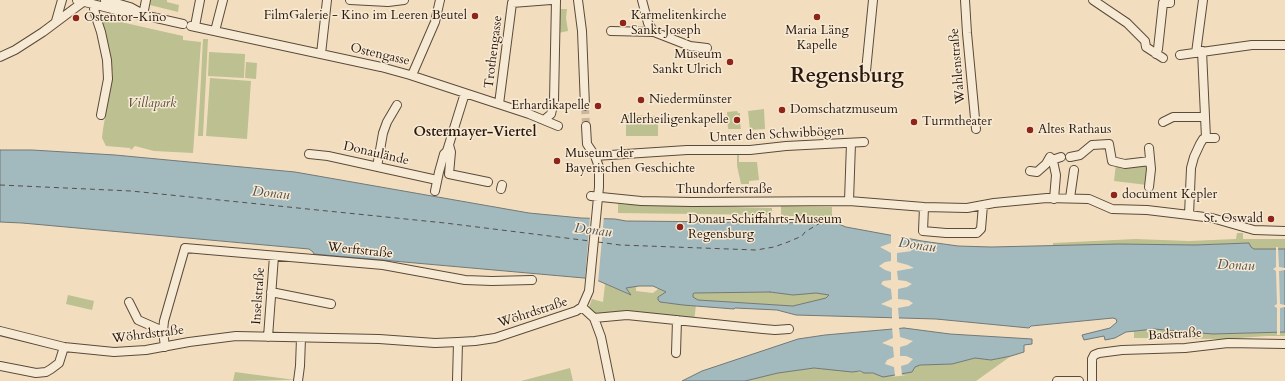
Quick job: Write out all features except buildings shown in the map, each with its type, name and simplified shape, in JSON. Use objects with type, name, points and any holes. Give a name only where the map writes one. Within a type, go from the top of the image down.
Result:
[{"type":"street","points":[[56,21],[62,0]]},
{"type":"street","points":[[105,0],[130,7],[143,15]]},
{"type":"street","points":[[143,15],[146,0]]},
{"type":"street","points":[[190,25],[200,0]]},
{"type":"street","points":[[215,31],[223,0]]},
{"type":"street","points":[[321,54],[328,0]]},
{"type":"street","points":[[350,0],[388,2],[404,0]]},
{"type":"street","points":[[412,75],[435,22],[440,0]]},
{"type":"street","name":"Trothengasse","points":[[499,104],[512,3],[551,0]]},
{"type":"street","points":[[544,120],[551,114],[554,105],[556,0]]},
{"type":"street","points":[[578,0],[582,40],[585,106]]},
{"type":"street","points":[[642,0],[648,23],[654,32]]},
{"type":"street","points":[[866,71],[873,0]]},
{"type":"street","name":"Wahlenstraße","points":[[965,0],[976,129]]},
{"type":"street","points":[[1093,0],[1127,23],[1144,41],[1146,47],[1159,56],[1158,49],[1163,3],[1170,4],[1170,0]]},
{"type":"street","points":[[1203,0],[1199,52],[1206,138]]},
{"type":"street","points":[[0,57],[38,35],[80,1],[128,13],[143,15]]},
{"type":"street","points":[[96,4],[94,9],[101,32],[108,78],[101,114]]},
{"type":"street","name":"Ostengasse","points":[[143,15],[412,75],[499,104],[558,126]]},
{"type":"street","points":[[611,31],[654,32],[690,46],[707,48]]},
{"type":"street","points":[[1180,55],[1252,45],[1285,45]]},
{"type":"street","points":[[435,191],[438,176],[465,93]]},
{"type":"street","points":[[377,167],[383,133],[387,122],[397,105]]},
{"type":"street","points":[[1162,122],[1173,117],[1205,117]]},
{"type":"street","points":[[582,307],[587,298],[590,283],[597,214],[595,197],[600,173],[595,156],[588,147],[586,126]]},
{"type":"street","points":[[1189,214],[1191,168],[1194,157],[1203,139],[1215,138]]},
{"type":"street","name":"Unter den Schwibbögen","points":[[595,156],[687,150],[750,150],[786,146],[864,142]]},
{"type":"street","points":[[849,201],[851,143]]},
{"type":"street","points":[[1073,157],[1084,153],[1092,145],[1109,144],[1112,161],[1125,164],[1150,161]]},
{"type":"street","points":[[449,145],[451,152],[449,174],[488,182]]},
{"type":"street","points":[[1149,148],[1151,169],[1149,187]]},
{"type":"street","name":"Donaulände","points":[[309,154],[328,156],[377,167],[438,176]]},
{"type":"street","points":[[1050,198],[1056,175],[1053,161],[1054,158],[1061,157]]},
{"type":"street","points":[[1030,171],[1037,172],[1050,158]]},
{"type":"street","points":[[1070,198],[1074,170]]},
{"type":"street","name":"Thundorferstraße","points":[[595,197],[641,201],[692,202],[849,201],[899,206],[967,208],[1050,198],[1070,198],[1089,199],[1115,209],[1189,214],[1212,218],[1254,230],[1285,231]]},
{"type":"street","points":[[924,207],[923,231],[976,233],[981,229],[983,205]]},
{"type":"street","name":"Werftstraße","points":[[163,331],[164,321],[185,248],[382,265],[465,280],[532,280]]},
{"type":"street","name":"Inselstraße","points":[[268,337],[274,256]]},
{"type":"street","points":[[271,292],[331,304]]},
{"type":"street","points":[[129,302],[138,320],[163,331],[165,347]]},
{"type":"street","name":"Wöhrdstraße","points":[[0,331],[64,347],[114,352],[165,347],[236,336],[379,339],[435,343],[475,341],[495,338],[576,312],[582,307],[594,318]]},
{"type":"street","points":[[610,381],[601,337],[594,318],[627,315],[763,329],[789,329]]},
{"type":"street","points":[[676,353],[677,320]]},
{"type":"street","points":[[298,381],[301,338]]},
{"type":"street","points":[[457,381],[458,342]]},
{"type":"street","name":"Badstraße","points":[[1092,381],[1092,359],[1094,355],[1099,353],[1122,350],[1184,348],[1228,343],[1285,344]]},
{"type":"street","points":[[0,366],[36,374],[46,372],[51,370],[59,363],[64,347]]},
{"type":"street","points":[[1057,381],[1079,381]]},
{"type":"green space","points":[[151,0],[167,0],[167,2],[179,5],[178,12],[150,5]]},
{"type":"green space","points":[[558,9],[567,9],[566,18],[568,31],[558,33]]},
{"type":"green space","name":"Villapark","points":[[103,18],[183,36],[183,40],[201,42],[193,153],[154,151],[135,146],[131,150],[130,148],[106,146],[102,138],[113,74],[101,21]]},
{"type":"green space","points":[[203,39],[208,39],[203,136],[198,136]]},
{"type":"green space","points":[[209,52],[245,54],[244,78],[208,76]]},
{"type":"green space","points":[[246,62],[257,63],[256,79],[245,78]]},
{"type":"green space","points":[[210,78],[251,81],[247,139],[206,136]]},
{"type":"green space","points":[[764,109],[765,129],[750,130],[748,111]]},
{"type":"green space","points":[[737,111],[740,113],[740,118],[737,117],[734,121],[737,124],[740,123],[741,129],[728,129],[727,112]]},
{"type":"green space","points":[[626,115],[658,116],[658,136],[626,136]]},
{"type":"green space","points":[[737,155],[739,155],[739,162],[757,162],[759,180],[749,181],[749,184],[741,184],[737,166]]},
{"type":"green space","points":[[1148,163],[1147,185],[1114,181],[1116,164]]},
{"type":"green space","points":[[618,204],[772,208],[772,215],[618,213]]},
{"type":"green space","points":[[781,206],[832,207],[832,216],[781,216]]},
{"type":"green space","points":[[1237,233],[1243,233],[1243,239],[1285,239],[1285,249],[1254,249],[1249,243],[1053,246],[1053,243],[1135,239],[1189,241],[1236,239]]},
{"type":"green space","points":[[605,284],[630,295],[625,288],[632,286],[636,287],[636,291],[653,293],[658,289],[666,292],[658,297],[665,303],[696,305],[694,322],[627,315],[601,319],[587,312],[592,299],[603,302]]},
{"type":"green space","points":[[770,292],[793,295],[816,293],[830,295],[826,298],[793,306],[698,300],[693,297],[694,293]]},
{"type":"green space","points":[[68,295],[94,301],[92,310],[66,304]]},
{"type":"green space","points":[[1154,329],[1213,334],[1285,332],[1285,336],[1225,339],[1134,338],[1134,331]]},
{"type":"green space","points":[[1011,356],[976,381],[745,381],[778,373],[814,368],[879,374],[920,365],[952,364],[975,358],[991,360]]},
{"type":"green space","points":[[570,368],[573,381],[521,381]]},
{"type":"green space","points":[[235,372],[295,380],[233,381]]},
{"type":"water","name":"Donau","points":[[0,150],[32,150],[115,155],[295,172],[529,213],[581,218],[615,219],[626,221],[836,223],[846,227],[958,246],[991,247],[1119,244],[1195,245],[1249,243],[1254,249],[1285,249],[1285,332],[1213,334],[1154,329],[1126,332],[1115,338],[1105,340],[1104,336],[1084,340],[1082,335],[1110,328],[1117,322],[1116,319],[1113,318],[1031,326],[1029,328],[936,319],[796,315],[777,310],[734,309],[660,302],[658,297],[666,292],[653,286],[626,288],[631,295],[599,281],[584,278],[314,254],[309,249],[0,222]],"holes":[[[770,292],[793,295],[816,293],[829,295],[826,298],[793,306],[698,300],[693,297],[694,293]]]},
{"type":"water","points":[[904,328],[950,334],[1032,339],[1032,344],[1024,345],[1024,352],[1011,356],[991,360],[975,358],[952,364],[920,365],[915,367],[912,372],[883,377],[873,373],[864,373],[860,371],[852,372],[814,368],[778,373],[745,381],[682,381],[702,371],[798,339]]},
{"type":"pier","points":[[590,216],[604,216],[598,283],[585,280]]},
{"type":"pier","points":[[891,233],[903,236],[899,245],[905,246],[912,251],[897,253],[897,262],[914,268],[897,271],[898,280],[906,281],[912,284],[898,289],[898,299],[908,300],[913,303],[909,306],[898,308],[900,320],[891,320],[892,308],[881,304],[892,299],[891,289],[881,284],[883,281],[891,280],[891,272],[879,266],[885,262],[891,261],[891,253],[880,247],[891,243]]},
{"type":"pier","points":[[1276,247],[1278,247],[1279,267],[1285,268],[1285,270],[1279,271],[1280,304],[1285,305],[1285,307],[1280,308],[1280,335],[1277,335],[1277,308],[1274,306],[1277,304],[1276,271],[1273,269],[1276,267]]},
{"type":"pier","points":[[892,327],[899,327],[900,337],[913,341],[900,347],[900,356],[906,356],[913,359],[908,364],[901,366],[902,375],[907,375],[891,377],[895,376],[894,367],[885,364],[887,360],[894,357],[893,347],[882,343],[893,338]]},
{"type":"ferry route","points":[[0,185],[131,191],[445,223],[590,241]]},
{"type":"ferry route","points":[[598,242],[620,245],[756,250],[774,247],[788,242],[802,236],[805,232],[820,223]]},
{"type":"tunnel","points":[[585,106],[586,126]]},
{"type":"place","name":"FilmGalerie - Kino im Leeren Beutel","points":[[475,16]]},
{"type":"place","name":"Maria Läng Kapelle","points":[[817,17]]},
{"type":"place","name":"Ostentor-Kino","points":[[76,18]]},
{"type":"place","name":"Karmelitenkirche Sankt Joseph","points":[[623,23]]},
{"type":"place","name":"Museum Sankt Ulrich","points":[[730,62]]},
{"type":"place","name":"Niedermünster","points":[[641,100]]},
{"type":"place","name":"Erhardikapelle","points":[[598,106]]},
{"type":"place","name":"Domschatzmuseum","points":[[782,110]]},
{"type":"place","name":"Allerheiligenkapelle","points":[[737,120]]},
{"type":"place","name":"Turmtheater","points":[[914,122]]},
{"type":"place","name":"Altes Rathaus","points":[[1030,130]]},
{"type":"place","name":"Museum der Bayerischen Geschichte","points":[[557,161]]},
{"type":"place","name":"document Kepler","points":[[1114,195]]},
{"type":"place","name":"St. Oswald","points":[[1271,219]]},
{"type":"place","name":"Donau-Schiffahrts-Museum Regensburg","points":[[680,227]]},
{"type":"district","name":"Regensburg","points":[[847,77]]},
{"type":"district","name":"Ostermayer-Viertel","points":[[475,133]]}]
